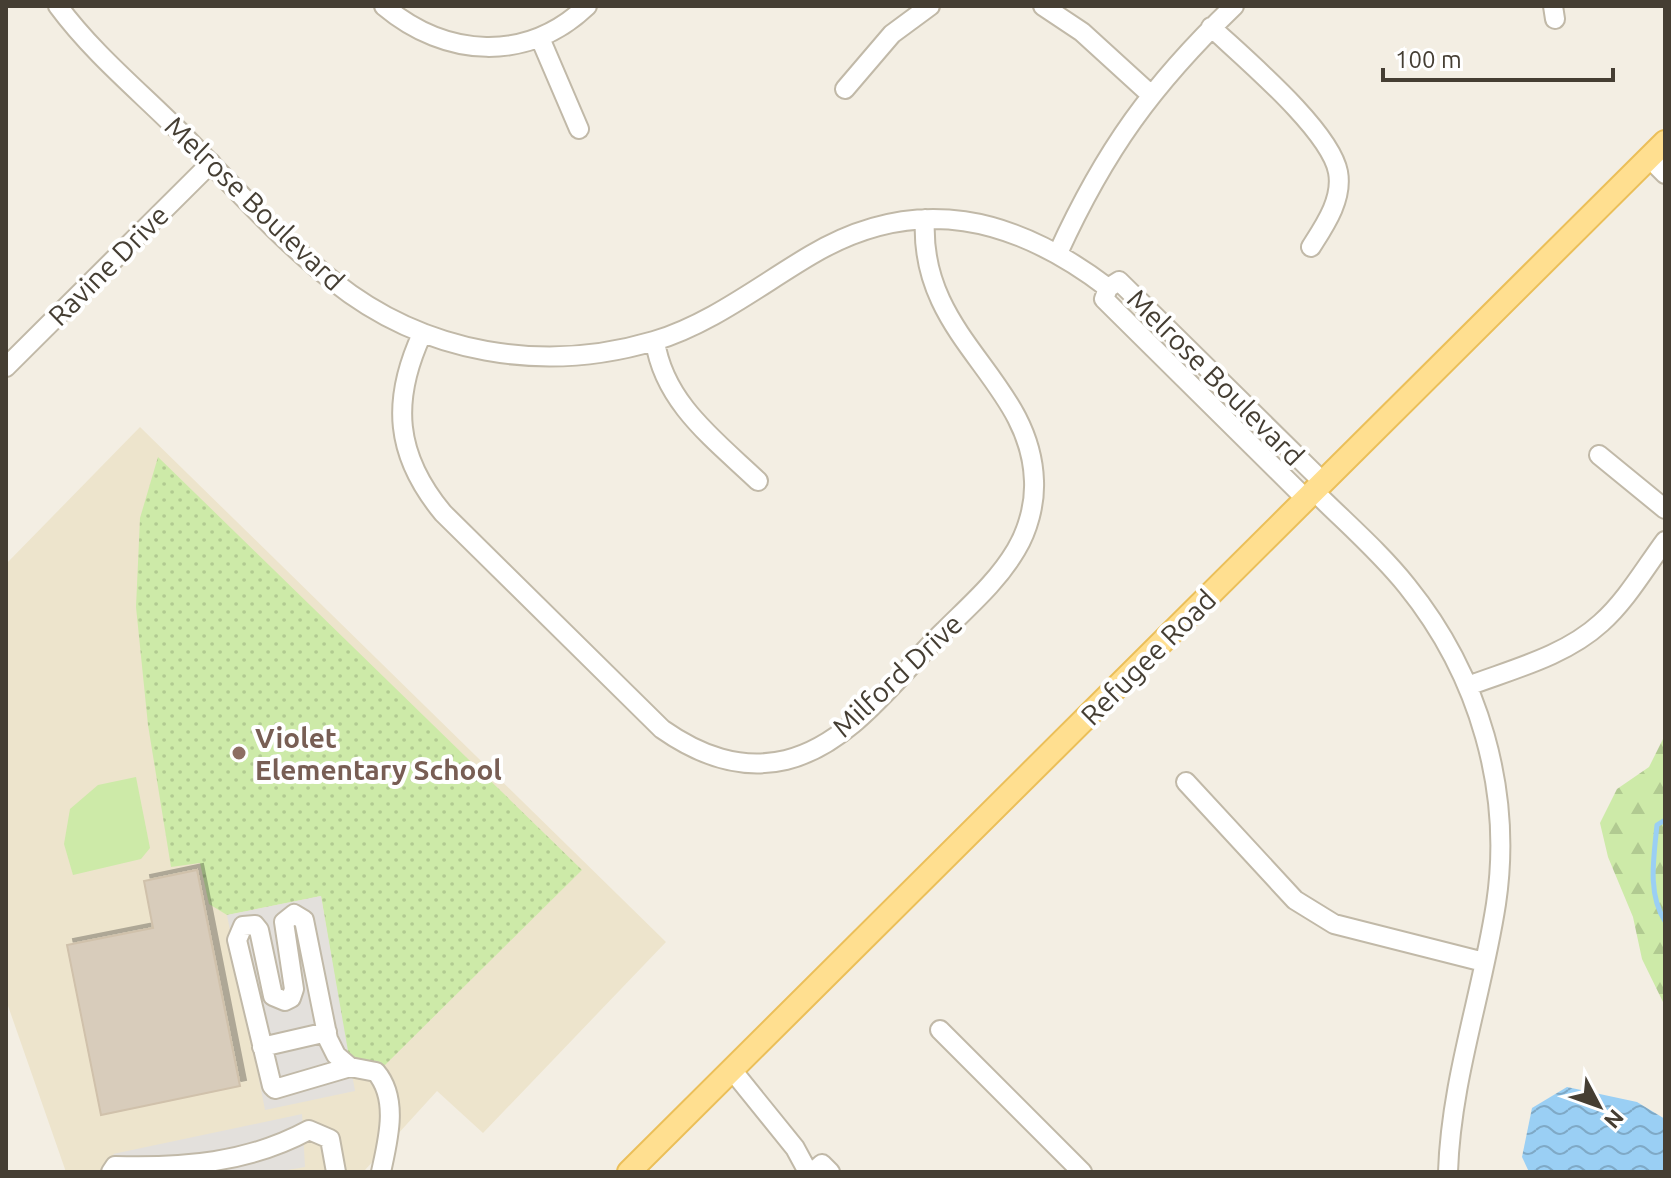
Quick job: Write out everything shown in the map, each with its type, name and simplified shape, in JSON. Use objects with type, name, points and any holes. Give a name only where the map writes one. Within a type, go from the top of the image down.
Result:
[{"type":"main road","name":"Refugee Road","points":[[629,1172],[1657,150]]},
{"type":"street","name":"Melrose Boulevard","points":[[58,6],[79,33],[332,281],[372,309],[422,334],[475,350],[532,357],[610,351],[655,341],[710,316],[840,240],[877,227],[925,219],[989,224],[1058,253],[1108,288],[1104,299],[1314,491]]},
{"type":"street","points":[[384,6],[431,36],[472,47],[517,46],[540,38],[587,6]]},
{"type":"street","points":[[845,89],[892,34],[930,6]]},
{"type":"street","points":[[1043,6],[1082,32],[1150,94]]},
{"type":"street","points":[[1058,253],[1124,127],[1150,94],[1234,6]]},
{"type":"street","points":[[1211,27],[1274,88],[1331,151],[1338,172],[1338,190],[1334,207],[1311,247]]},
{"type":"street","points":[[540,38],[579,129]]},
{"type":"street","points":[[1657,150],[1665,174]]},
{"type":"street","name":"Ravine Drive","points":[[6,367],[211,163]]},
{"type":"street","name":"Milford Drive","points":[[422,334],[403,395],[404,438],[417,479],[443,513],[647,716],[672,736],[723,760],[746,764],[790,759],[811,750],[848,726],[977,600],[1018,547],[1033,504],[1033,471],[1026,438],[1005,398],[941,306],[926,265],[925,219]]},
{"type":"street","points":[[655,341],[662,371],[677,400],[758,481]]},
{"type":"street","points":[[1599,455],[1665,509]]},
{"type":"street","points":[[1314,491],[1410,589],[1456,660],[1491,756],[1499,823],[1496,903],[1453,1103],[1448,1172]]},
{"type":"street","points":[[1468,686],[1550,655],[1590,633],[1618,605],[1665,541]]},
{"type":"street","points":[[1186,782],[1295,900],[1314,913],[1334,924],[1484,962]]},
{"type":"street","points":[[350,1067],[336,1055],[327,1032],[304,920],[294,914],[284,922],[294,989],[291,998],[285,1001],[273,996],[259,930],[247,924],[238,932],[237,940],[275,1089],[350,1067],[376,1072],[388,1092],[388,1141],[381,1172]]},
{"type":"street","points":[[940,1030],[1082,1172]]},
{"type":"street","points":[[262,1047],[327,1032]]},
{"type":"street","points":[[732,1070],[795,1148],[810,1172],[822,1164],[830,1172]]},
{"type":"street","points":[[111,1172],[115,1166],[176,1168],[262,1152],[309,1130],[330,1139],[336,1172]]},
{"type":"shaded area","name":"Violet Elementary School","points":[[140,427],[666,942],[483,1133],[437,1091],[365,1170],[66,1172],[6,1000],[6,564]]},
{"type":"shaded area","points":[[321,896],[355,1091],[265,1110],[227,915]]},
{"type":"shaded area","points":[[302,1114],[305,1167],[276,1172],[129,1172],[113,1154]]},
{"type":"green space","points":[[158,457],[582,870],[385,1065],[348,1057],[321,896],[227,915],[209,904],[200,863],[171,867],[148,725],[136,607],[140,518]]},
{"type":"green space","points":[[1665,735],[1665,1016],[1663,1002],[1642,959],[1633,917],[1608,857],[1600,823],[1617,789],[1649,767]]},
{"type":"green space","points":[[136,777],[150,848],[141,859],[73,875],[64,844],[70,809],[98,785]]},
{"type":"water","points":[[1567,1087],[1637,1102],[1665,1119],[1665,1172],[1529,1172],[1522,1157],[1532,1108]]},
{"type":"building","points":[[197,870],[240,1086],[101,1115],[67,945],[153,928],[144,881]]},
{"type":"waterway","points":[[1665,820],[1657,825],[1653,862],[1656,899],[1665,921]]},
{"type":"place","name":"Violet Elementary School","points":[[239,753]]}]
